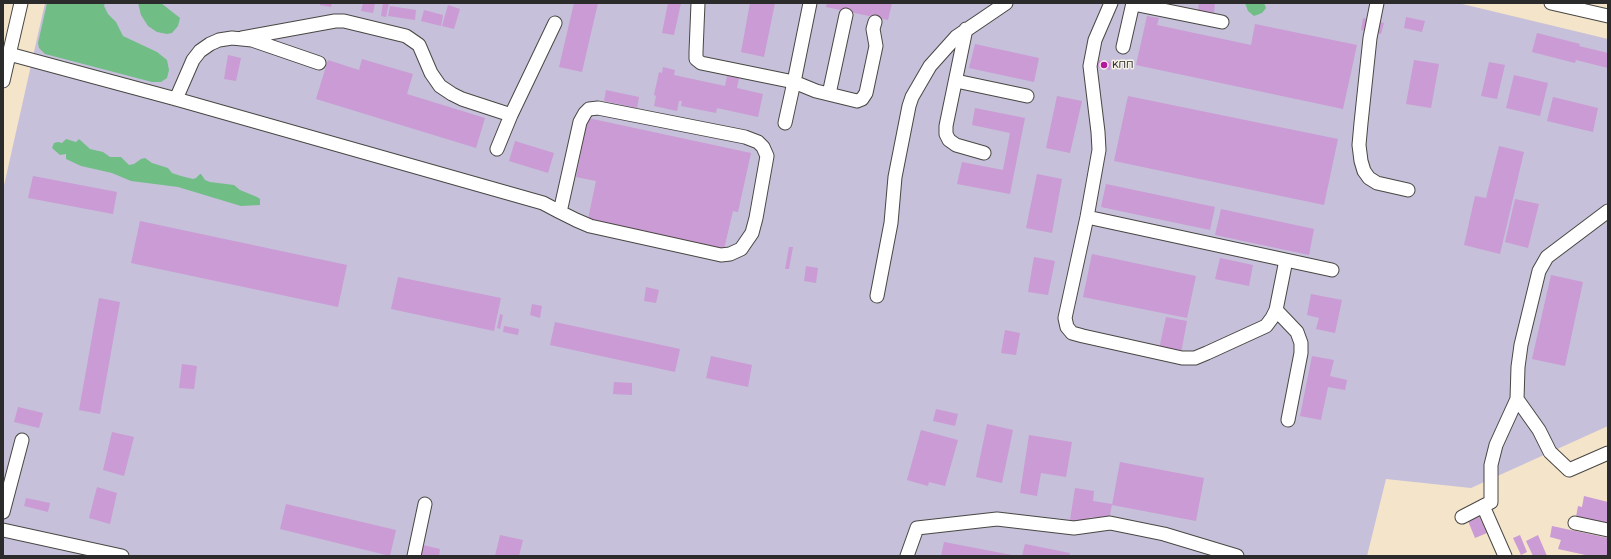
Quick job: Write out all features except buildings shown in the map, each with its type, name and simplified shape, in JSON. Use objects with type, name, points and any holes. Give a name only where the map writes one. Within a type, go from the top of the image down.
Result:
[{"type":"street","points":[[3,81],[8,46],[21,3]]},
{"type":"street","points":[[698,3],[696,59],[701,64],[794,82],[816,91],[857,100],[862,99],[866,93],[876,46],[873,29],[875,22]]},
{"type":"street","points":[[785,123],[810,3]]},
{"type":"street","points":[[877,296],[891,223],[894,177],[909,106],[930,66],[952,42],[966,29],[1006,3]]},
{"type":"street","points":[[1111,3],[1095,40],[1090,66],[1090,79],[1098,132],[1099,150],[1087,217],[1065,318],[1067,327],[1072,333],[1083,336],[1182,358],[1195,358],[1207,354],[1266,326],[1276,310],[1286,260]]},
{"type":"street","points":[[1123,47],[1133,3],[1222,22]]},
{"type":"street","points":[[1377,3],[1370,38],[1360,123],[1361,161],[1369,178],[1377,183],[1408,190]]},
{"type":"street","points":[[1551,3],[1608,16]]},
{"type":"street","points":[[829,94],[846,15]]},
{"type":"street","points":[[176,99],[193,60],[200,51],[210,44],[219,40],[242,38],[335,21],[344,21],[406,36],[420,45],[431,73],[440,86],[462,99],[511,115]]},
{"type":"street","points":[[497,149],[511,115],[555,23]]},
{"type":"street","points":[[966,29],[946,126],[946,134],[949,140],[956,145],[984,153]]},
{"type":"street","points":[[242,38],[319,63]]},
{"type":"street","points":[[8,46],[176,99],[542,203],[560,212],[590,226],[721,255],[730,254],[741,249],[752,233],[767,156],[764,147],[758,142],[745,137],[598,108],[589,109],[580,122],[560,212]]},
{"type":"street","points":[[956,81],[1027,96]]},
{"type":"street","points":[[1462,517],[1491,502],[1491,465],[1496,445],[1517,399],[1518,366],[1521,344],[1539,272],[1547,257],[1608,211]]},
{"type":"street","points":[[1087,217],[1332,270]]},
{"type":"street","points":[[1276,310],[1297,332],[1301,343],[1302,353],[1288,420]]},
{"type":"street","points":[[1517,399],[1539,430],[1550,452],[1569,470],[1608,453]]},
{"type":"street","points":[[3,512],[22,440]]},
{"type":"street","points":[[414,556],[425,504]]},
{"type":"street","points":[[1483,506],[1505,556]]},
{"type":"street","points":[[907,556],[917,528],[996,519],[1074,528],[1110,522],[1164,534],[1237,556]]},
{"type":"street","points":[[1575,523],[1608,530]]},
{"type":"street","points":[[3,530],[122,556]]},
{"type":"shaded area","points":[[45,3],[1458,3],[1608,39],[1608,426],[1471,488],[1386,479],[1367,556],[3,556],[3,190]]},
{"type":"green space","points":[[47,3],[105,3],[104,6],[108,14],[116,22],[123,36],[157,52],[167,60],[169,70],[167,78],[161,82],[152,82],[45,54],[39,48],[38,43]]},
{"type":"green space","points":[[138,3],[161,3],[180,18],[178,26],[172,33],[167,34],[157,32],[148,26],[141,15]]},
{"type":"green space","points":[[1245,3],[1264,3],[1266,8],[1262,13],[1254,16],[1248,11]]},
{"type":"green space","points":[[66,139],[76,142],[79,139],[90,149],[103,152],[110,157],[121,157],[129,165],[145,158],[152,163],[168,168],[172,173],[181,176],[193,179],[201,174],[205,180],[210,182],[234,185],[240,190],[260,199],[260,205],[241,206],[178,187],[131,181],[112,173],[81,166],[66,159],[66,154],[60,155],[52,148],[54,143],[62,143]]},
{"type":"place","name":"КПП","points":[[1104,65]]}]
